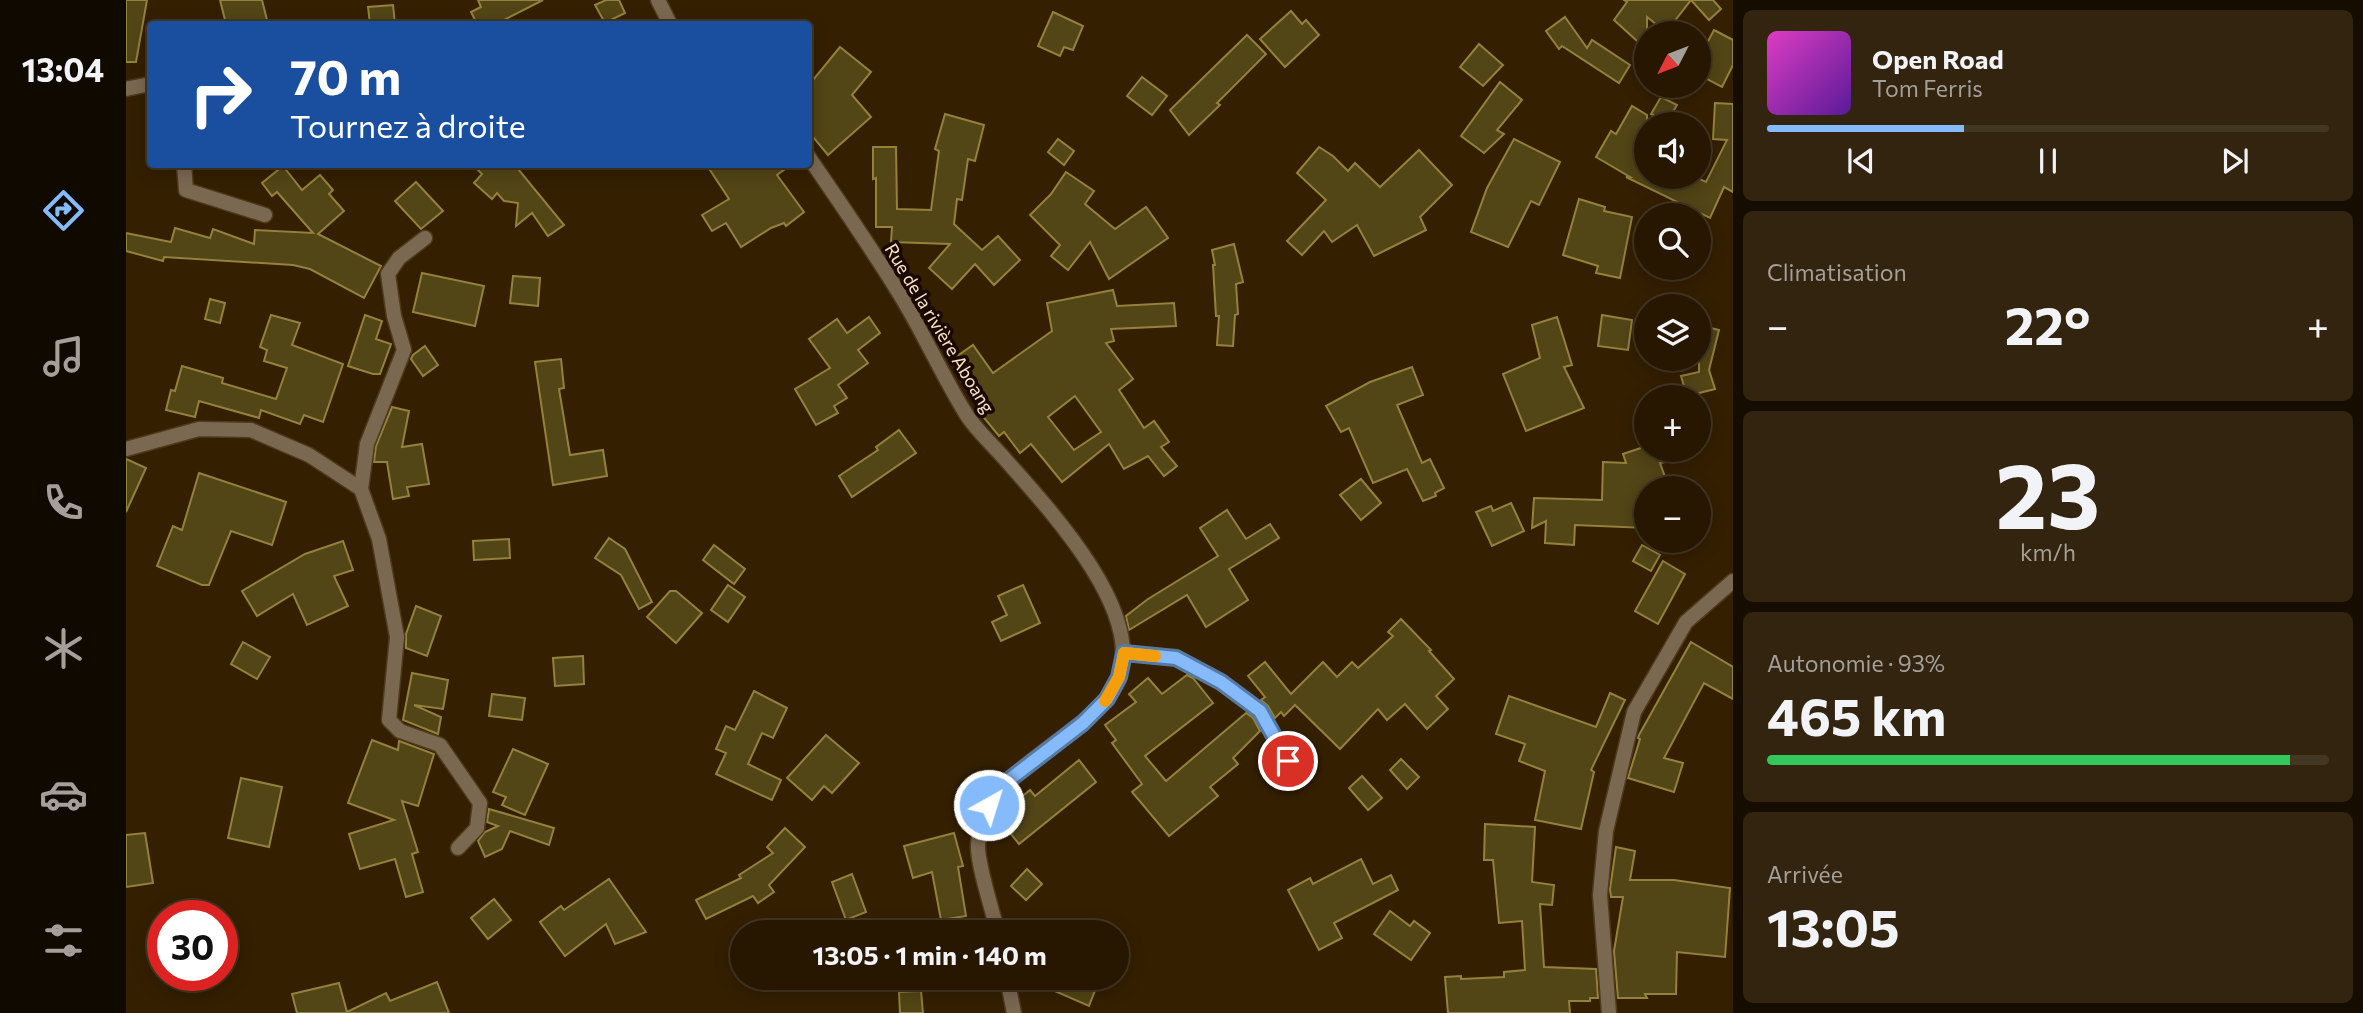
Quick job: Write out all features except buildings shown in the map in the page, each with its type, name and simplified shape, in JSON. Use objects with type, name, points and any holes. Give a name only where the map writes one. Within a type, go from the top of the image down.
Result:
[{"type":"street","points":[[658,0],[668,21]]},
{"type":"street","points":[[126,89],[147,85]]},
{"type":"street","name":"Rue de la rivière Aboang","points":[[812,162],[903,299],[968,417],[1041,500],[1103,586],[1122,630],[1124,653],[1119,677],[1107,699],[1083,723],[1005,783],[989,805],[981,827],[978,848],[995,920]]},
{"type":"street","points":[[184,168],[186,191],[265,215]]},
{"type":"street","points":[[425,238],[399,258],[388,274],[394,316],[404,350],[367,444],[360,489],[379,539],[397,637],[389,720],[400,731],[440,745],[480,803],[477,828],[458,848]]},
{"type":"street","points":[[126,449],[200,429],[251,430],[309,455],[360,489]]},
{"type":"street","points":[[1609,1013],[1600,895],[1606,831],[1634,712],[1686,622],[1733,581]]},
{"type":"street","points":[[1124,653],[1176,658],[1221,682],[1260,711],[1288,761]]},
{"type":"street","points":[[1009,990],[1014,1013]]},
{"type":"slow traffic","points":[[1105,701],[1119,677],[1124,653],[1155,656]]},
{"type":"route","points":[[989,805],[1005,783],[1083,723],[1107,699],[1119,677],[1124,653],[1176,658],[1221,682],[1260,711],[1288,761]]}]
